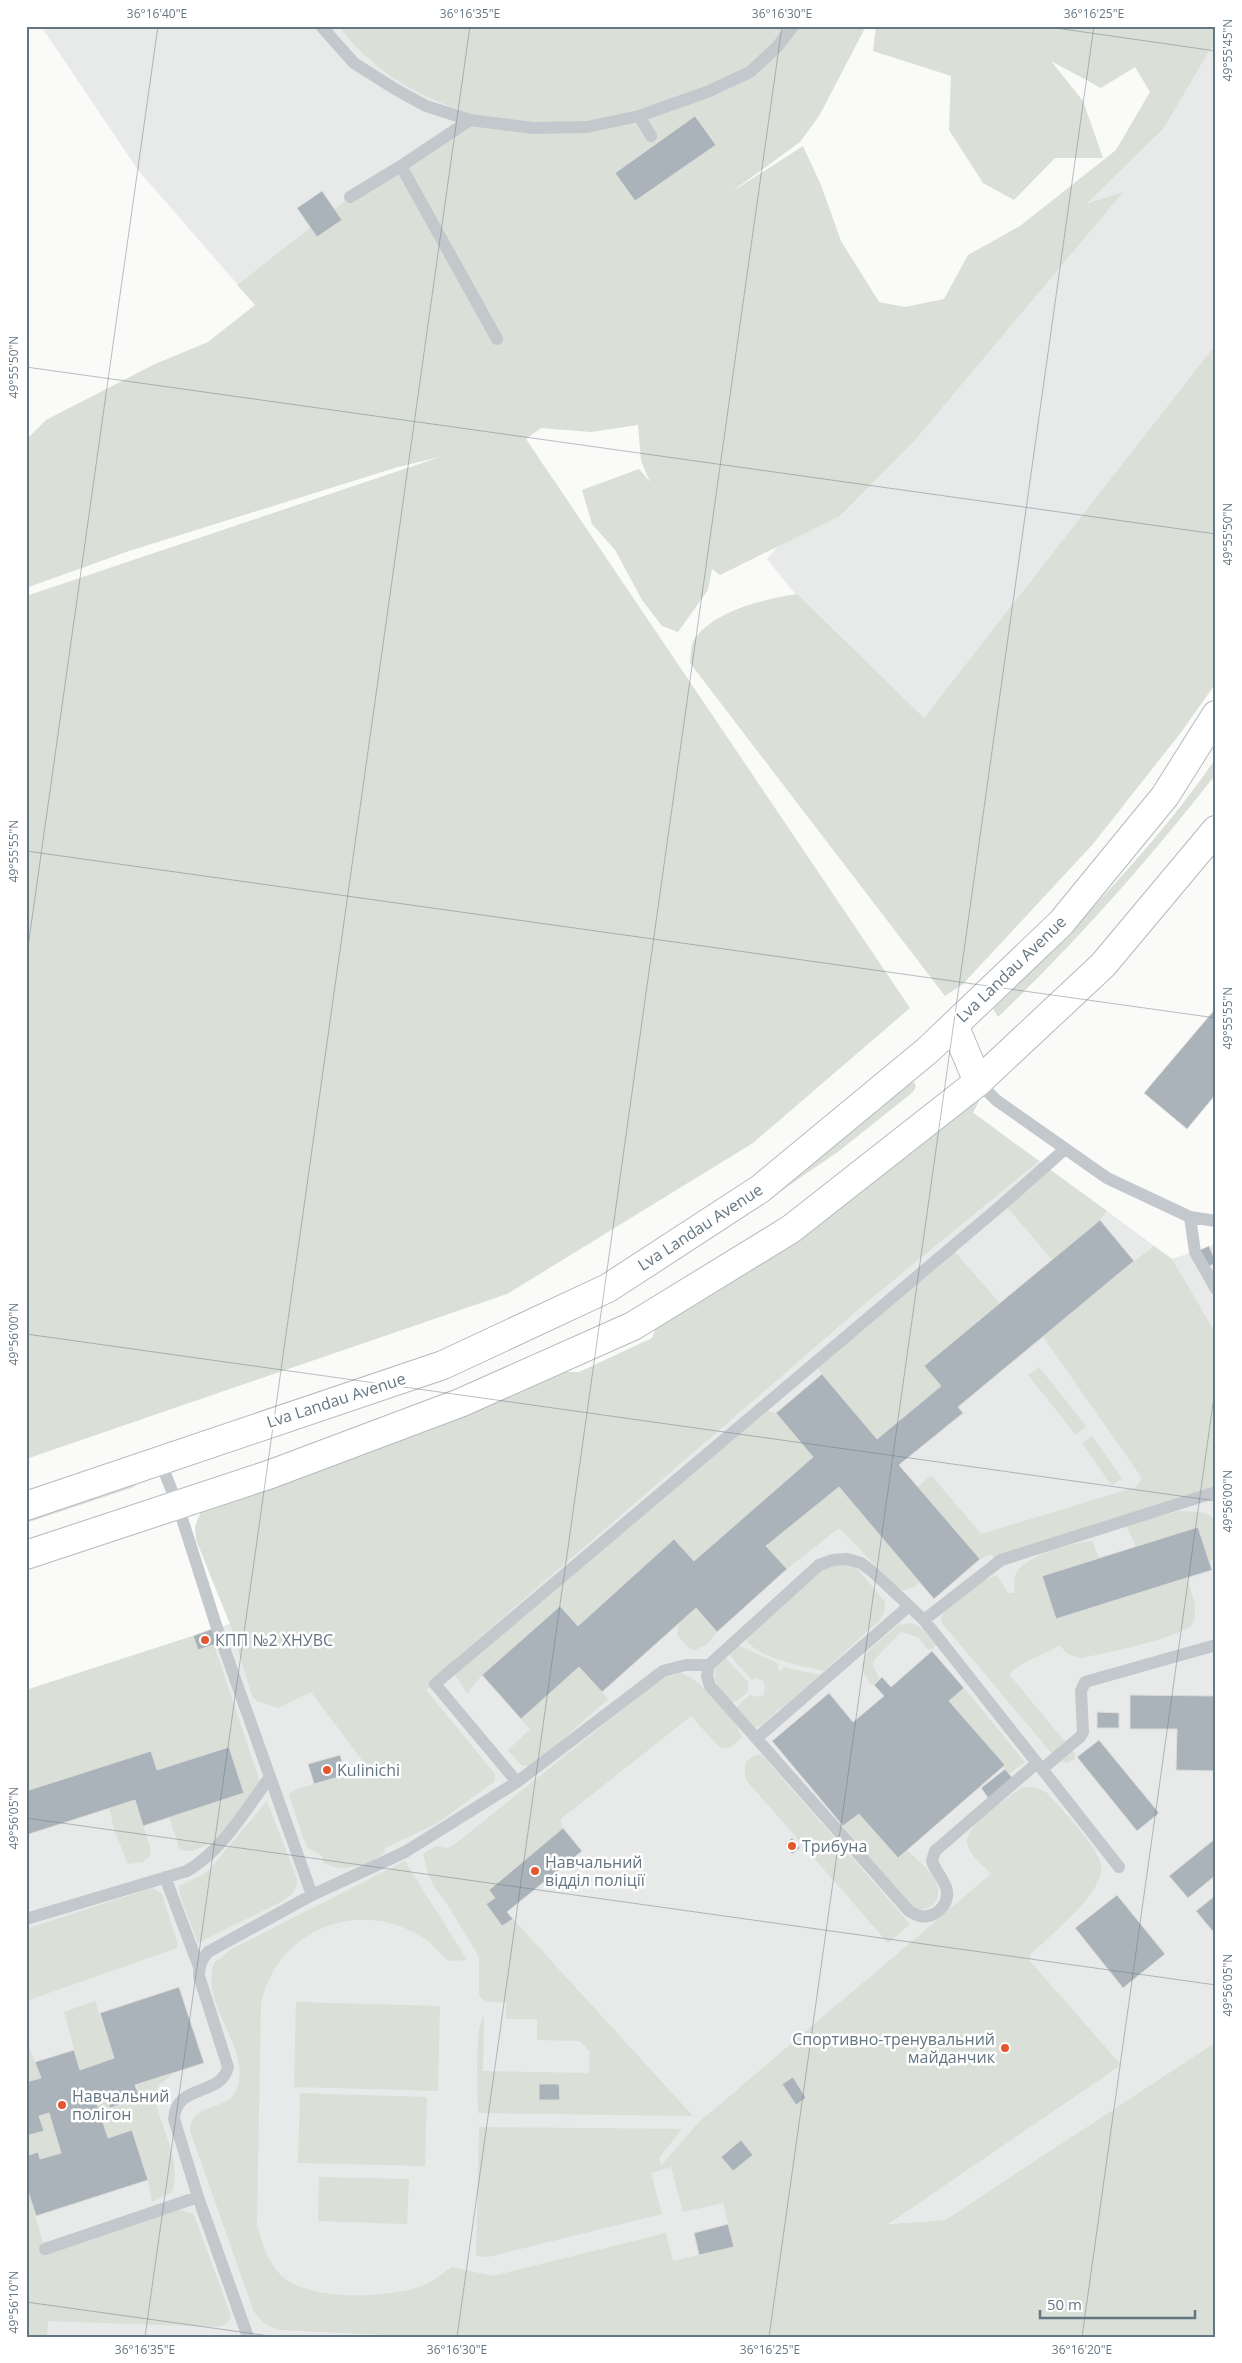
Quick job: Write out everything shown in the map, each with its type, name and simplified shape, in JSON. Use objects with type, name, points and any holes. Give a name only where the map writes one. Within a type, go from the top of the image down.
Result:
[{"type":"main road","name":"Lva Landau Avenue","points":[[26,1506],[443,1365],[608,1288],[760,1189],[928,1050],[1061,924],[1165,796],[1216,715]]},
{"type":"main road","points":[[26,1555],[271,1474],[460,1403],[633,1326],[791,1229],[978,1082],[1103,965],[1216,830]]},
{"type":"main road","points":[[954,1026],[978,1082]]},
{"type":"lane","points":[[321,26],[354,63],[426,106],[470,120],[533,128],[587,127],[639,116],[707,92],[750,72],[777,47],[793,26]]},
{"type":"lane","points":[[639,116],[651,136]]},
{"type":"lane","points":[[350,197],[470,120]]},
{"type":"lane","points":[[401,166],[497,339]]},
{"type":"lane","points":[[978,1082],[996,1100],[1107,1178],[1190,1217],[1216,1220]]},
{"type":"lane","points":[[517,1782],[435,1684],[1004,1203],[1065,1149]]},
{"type":"lane","points":[[1190,1217],[1195,1252],[1216,1289]]},
{"type":"lane","points":[[160,1461],[178,1506],[217,1628],[312,1895]]},
{"type":"lane","points":[[924,1620],[1001,1560],[1216,1492]]},
{"type":"lane","points":[[1119,1867],[1039,1766],[924,1620],[861,1563],[847,1559],[833,1560],[819,1566],[709,1665],[707,1676],[710,1686],[909,1911],[919,1916],[930,1915],[939,1911],[947,1897],[947,1887],[932,1861],[935,1851],[1039,1766],[1080,1738],[1084,1732],[1081,1691],[1085,1682],[1216,1645]]},
{"type":"lane","points":[[757,1738],[908,1606]]},
{"type":"lane","points":[[199,1967],[208,1952],[312,1895],[405,1852],[517,1782],[663,1671],[686,1665],[709,1665]]},
{"type":"lane","points":[[26,1919],[187,1871],[213,1853],[270,1776]]},
{"type":"lane","points":[[165,1877],[199,1967],[199,1976],[228,2067],[222,2079],[178,2102],[174,2110],[174,2119],[198,2197],[248,2337]]},
{"type":"lane","points":[[45,2249],[198,2197]]},
{"type":"shaded area","points":[[41,26],[866,26],[819,116],[378,446],[138,170]]},
{"type":"shaded area","points":[[338,26],[866,26],[819,116],[800,142],[730,193],[803,146],[821,185],[841,241],[879,302],[905,307],[944,299],[968,255],[1020,226],[1116,150],[1150,92],[1135,67],[1101,88],[1051,61],[1083,101],[1103,158],[1055,158],[1014,200],[983,183],[949,130],[951,76],[873,51],[876,26],[1216,26],[1216,44],[1209,51],[1163,129],[1086,204],[1123,192],[915,440],[840,516],[720,575],[712,569],[708,590],[678,632],[662,626],[642,600],[615,550],[592,524],[582,490],[639,469],[650,482],[641,461],[638,425],[591,432],[541,428],[526,439],[910,1008],[753,1143],[507,1294],[26,1459],[26,596],[440,457],[398,467],[129,551],[26,588],[26,440],[46,420],[155,364],[208,342],[255,305],[237,285],[350,197],[401,166],[467,113],[412,89],[396,79],[366,56]]},
{"type":"shaded area","points":[[1216,32],[1216,344],[924,719],[791,589],[767,559]]},
{"type":"shaded area","points":[[1216,344],[1216,683],[1179,735],[1093,844],[963,984],[945,996],[690,663],[693,642],[713,621],[726,614],[755,603],[797,594],[924,718]]},
{"type":"shaded area","points":[[1216,758],[1216,774],[1165,838],[1112,899],[998,1017],[993,1009],[1110,889],[1166,825]]},
{"type":"shaded area","points":[[910,1082],[915,1083],[916,1087],[913,1092],[839,1151],[733,1224],[650,1277]]},
{"type":"shaded area","points":[[968,1100],[979,1101],[973,1113],[1039,1161],[867,1302],[455,1659],[458,1664],[764,1410],[776,1413],[813,1457],[694,1561],[674,1539],[578,1626],[559,1606],[482,1675],[467,1694],[452,1670],[426,1690],[495,1774],[495,1781],[436,1824],[385,1848],[384,1853],[370,1862],[346,1868],[330,1866],[322,1862],[322,1856],[308,1848],[303,1838],[289,1794],[296,1789],[350,1775],[368,1768],[311,1692],[278,1708],[257,1701],[252,1696],[230,1624],[196,1540],[195,1526],[202,1509],[550,1372],[579,1372],[652,1338],[659,1318]]},
{"type":"shaded area","points":[[974,1113],[1172,1259],[1216,1244],[1216,2042],[945,2220],[887,2224],[482,2337],[26,2337],[26,1690],[306,1599],[726,1307]]},
{"type":"shaded area","points":[[1046,1167],[1107,1211],[1100,1220],[1052,1260],[1004,1203]]},
{"type":"shaded area","points":[[1154,1246],[1172,1259],[1216,1334],[1216,1492],[997,1564],[991,1554],[980,1559],[918,1487],[931,1475],[981,1534],[1136,1487],[1142,1478],[1041,1334]]},
{"type":"shaded area","points":[[951,1248],[1000,1303],[924,1366],[941,1386],[877,1439],[814,1364]]},
{"type":"shaded area","points":[[1039,1367],[1086,1426],[1076,1435],[1028,1375]]},
{"type":"shaded area","points":[[1092,1436],[1122,1478],[1112,1486],[1082,1443]]},
{"type":"shaded area","points":[[138,1482],[134,1487],[26,1523],[26,1513]]},
{"type":"shaded area","points":[[839,1487],[920,1582],[912,1588],[900,1591],[839,1528],[787,1569],[766,1546]]},
{"type":"shaded area","points":[[1180,1511],[1205,1513],[1216,1521],[1216,1559],[1209,1561],[1198,1527],[1136,1547],[1127,1527],[1140,1521]]},
{"type":"shaded area","points":[[1092,1541],[1099,1558],[1042,1576],[1056,1619],[1187,1578],[1194,1600],[1195,1618],[1193,1623],[1187,1628],[1175,1634],[1103,1654],[1079,1658],[1066,1653],[1060,1645],[1020,1665],[1009,1674],[1075,1754],[1075,1759],[1068,1763],[1058,1761],[942,1623],[941,1617],[944,1612],[980,1582],[997,1575],[1008,1593],[1014,1593],[1016,1574],[1026,1563],[1054,1550]]},
{"type":"shaded area","points":[[831,1564],[855,1566],[885,1602],[885,1610],[880,1620],[824,1671],[781,1660],[751,1646],[746,1639],[819,1568]]},
{"type":"shaded area","points":[[696,1608],[717,1632],[706,1645],[695,1650],[690,1649],[677,1635],[679,1623]]},
{"type":"shaded area","points":[[912,1623],[932,1637],[936,1643],[934,1648],[928,1650],[918,1637],[901,1632],[874,1660],[873,1666],[880,1679],[872,1686],[864,1674],[862,1665],[867,1652],[898,1625]]},
{"type":"shaded area","points":[[193,1636],[198,1650],[214,1645],[260,1782],[216,1841],[192,1851],[180,1850],[169,1817],[244,1793],[157,1770],[151,1751],[26,1791],[26,1690]]},
{"type":"shaded area","points":[[738,1645],[779,1664],[777,1669],[781,1671],[784,1667],[820,1675],[784,1706],[775,1711],[776,1713],[761,1726],[752,1728],[736,1709],[750,1695],[756,1697],[761,1695],[763,1697],[765,1687],[763,1681],[756,1678],[752,1680],[732,1658],[730,1654]]},
{"type":"shaded area","points":[[724,1656],[748,1682],[748,1692],[737,1701],[728,1703],[717,1685],[715,1674],[719,1662]]},
{"type":"shaded area","points":[[579,1667],[608,1699],[540,1760],[527,1766],[521,1765],[508,1750],[530,1729],[521,1719]]},
{"type":"shaded area","points":[[680,1673],[697,1682],[716,1700],[733,1720],[742,1737],[731,1747],[721,1749],[691,1716],[561,1819],[562,1829],[489,1890],[495,1898],[486,1904],[502,1926],[513,1919],[693,2116],[478,2113],[478,2046],[481,2022],[484,2016],[483,2071],[589,2073],[590,2052],[580,2041],[537,2040],[537,2019],[506,2019],[506,2002],[491,2002],[481,1998],[479,1994],[479,1957],[446,1902],[436,1890],[428,1874],[423,1854],[436,1846],[448,1848],[455,1844],[647,1690],[663,1678]]},
{"type":"shaded area","points":[[964,1688],[1025,1762],[1009,1774],[949,1701]]},
{"type":"shaded area","points":[[761,1754],[910,1924],[888,1943],[746,1780],[746,1762],[751,1757]]},
{"type":"shaded area","points":[[1022,1787],[1035,1787],[1046,1792],[1086,1838],[1101,1865],[1100,1876],[1086,1900],[1063,1925],[1031,1954],[1029,1960],[1121,2065],[888,2224],[945,2220],[1216,2042],[1216,2337],[425,2337],[281,2330],[266,2324],[254,2312],[190,2131],[192,2121],[197,2114],[230,2099],[236,2092],[239,2081],[236,2051],[217,2007],[211,1978],[214,1963],[230,1950],[405,1861],[467,1960],[448,1961],[423,1937],[394,1924],[370,1920],[345,1921],[322,1928],[301,1940],[283,1957],[270,1978],[261,2003],[257,2224],[270,2260],[284,2278],[313,2291],[331,2294],[369,2295],[405,2291],[423,2286],[452,2267],[493,2276],[666,2233],[673,2261],[734,2247],[723,2203],[683,2212],[671,2167],[651,2173],[662,2214],[488,2257],[476,2256],[479,2127],[682,2129],[659,2158],[661,2166],[699,2122],[991,1874],[971,1853],[967,1844],[968,1837],[979,1821]]},
{"type":"shaded area","points":[[135,1800],[150,1847],[150,1856],[143,1862],[128,1864],[115,1832],[109,1808]]},
{"type":"shaded area","points":[[267,1801],[297,1879],[296,1887],[291,1895],[281,1902],[198,1943],[181,1899],[179,1886],[209,1870]]},
{"type":"shaded area","points":[[859,1814],[897,1858],[907,1850],[925,1866],[938,1887],[938,1895],[931,1906],[923,1909],[914,1909],[843,1826]]},
{"type":"shaded area","points":[[152,1888],[162,1894],[178,1945],[177,1948],[26,2001],[26,1929]]},
{"type":"shaded area","points":[[95,2001],[114,2058],[80,2070],[64,2012]]},
{"type":"shaded area","points":[[296,2002],[440,2006],[438,2091],[294,2087]]},
{"type":"shaded area","points":[[26,2039],[41,2078],[26,2082]]},
{"type":"shaded area","points":[[174,2073],[160,2084],[154,2096],[173,2156],[174,2180],[172,2192],[152,2202],[148,2180],[132,2130],[108,2138],[96,2101],[106,2098],[110,2108],[139,2098],[137,2085]]},
{"type":"shaded area","points":[[300,2093],[427,2097],[425,2166],[298,2163]]},
{"type":"shaded area","points":[[49,2113],[61,2153],[40,2159],[38,2152],[26,2156],[26,2136],[44,2131],[39,2116]]},
{"type":"shaded area","points":[[319,2177],[409,2179],[407,2224],[318,2221]]},
{"type":"shaded area","points":[[26,2185],[46,2253],[174,2211],[182,2210],[194,2215],[231,2316],[229,2321],[217,2327],[48,2321],[47,2337],[26,2337]]},
{"type":"building","points":[[695,116],[716,145],[635,201],[615,173]]},
{"type":"building","points":[[322,191],[342,220],[317,237],[297,208]]},
{"type":"building","points":[[1216,1008],[1216,1094],[1187,1129],[1144,1093]]},
{"type":"building","points":[[1100,1220],[1134,1261],[958,1407],[963,1413],[899,1465],[980,1559],[934,1599],[839,1487],[766,1546],[787,1569],[717,1632],[696,1608],[602,1692],[579,1667],[521,1719],[482,1675],[560,1606],[578,1626],[674,1539],[694,1561],[813,1457],[776,1413],[822,1374],[877,1439],[941,1386],[924,1366]]},
{"type":"building","points":[[1209,1246],[1216,1263],[1207,1267],[1198,1251]]},
{"type":"building","points":[[1198,1527],[1212,1570],[1056,1619],[1042,1576]]},
{"type":"building","name":"КПП №2 ХНУВС","points":[[212,1629],[216,1644],[198,1650],[193,1636]]},
{"type":"building","points":[[932,1651],[964,1688],[949,1701],[1005,1765],[898,1858],[859,1814],[843,1826],[772,1741],[829,1693],[853,1722],[884,1696],[874,1685],[882,1677],[891,1687]]},
{"type":"building","points":[[1130,1695],[1216,1696],[1216,1771],[1176,1770],[1177,1729],[1130,1729]]},
{"type":"building","points":[[1097,1712],[1119,1713],[1119,1728],[1097,1728]]},
{"type":"building","points":[[1099,1740],[1159,1813],[1137,1831],[1077,1757]]},
{"type":"building","points":[[229,1747],[244,1793],[143,1826],[135,1800],[26,1835],[26,1791],[151,1751],[157,1770]]},
{"type":"building","name":"Kulinichi","points":[[340,1755],[346,1775],[314,1784],[308,1764]]},
{"type":"building","points":[[1005,1769],[1013,1779],[989,1799],[981,1788]]},
{"type":"building","name":"Навчальний відділ поліції","points":[[563,1828],[582,1851],[507,1912],[513,1919],[502,1926],[486,1904],[495,1898],[489,1890]]},
{"type":"building","name":"Трибуна","points":[[792,1838],[800,1848],[792,1854],[785,1844]]},
{"type":"building","points":[[1216,1838],[1216,1875],[1188,1898],[1169,1876]]},
{"type":"building","points":[[1117,1895],[1165,1954],[1123,1988],[1075,1928]]},
{"type":"building","points":[[1216,1895],[1216,1934],[1215,1934],[1196,1911]]},
{"type":"building","name":"Навчальний полігон","points":[[179,1987],[204,2063],[135,2085],[140,2098],[110,2108],[106,2098],[96,2101],[108,2138],[132,2130],[148,2180],[36,2216],[26,2185],[26,2156],[38,2152],[40,2159],[61,2153],[49,2113],[39,2116],[44,2131],[26,2136],[26,2082],[41,2078],[35,2062],[74,2050],[80,2070],[114,2058],[100,2013]]},
{"type":"building","points":[[793,2077],[806,2098],[796,2105],[782,2084]]},
{"type":"building","points":[[539,2084],[559,2084],[560,2100],[539,2100]]},
{"type":"building","points":[[741,2140],[753,2155],[733,2171],[721,2157]]},
{"type":"building","points":[[728,2224],[734,2247],[699,2255],[694,2233]]},
{"type":"place","name":"КПП №2 ХНУВС","points":[[205,1640]]},
{"type":"place","name":"Kulinichi","points":[[327,1770]]},
{"type":"place","name":"Трибуна","points":[[792,1846]]},
{"type":"place","name":"Навчальний відділ поліції","points":[[535,1871]]},
{"type":"place","name":"Спортивно-тренувальний майданчик","points":[[1005,2048]]},
{"type":"place","name":"Навчальний полігон","points":[[62,2105]]}]
